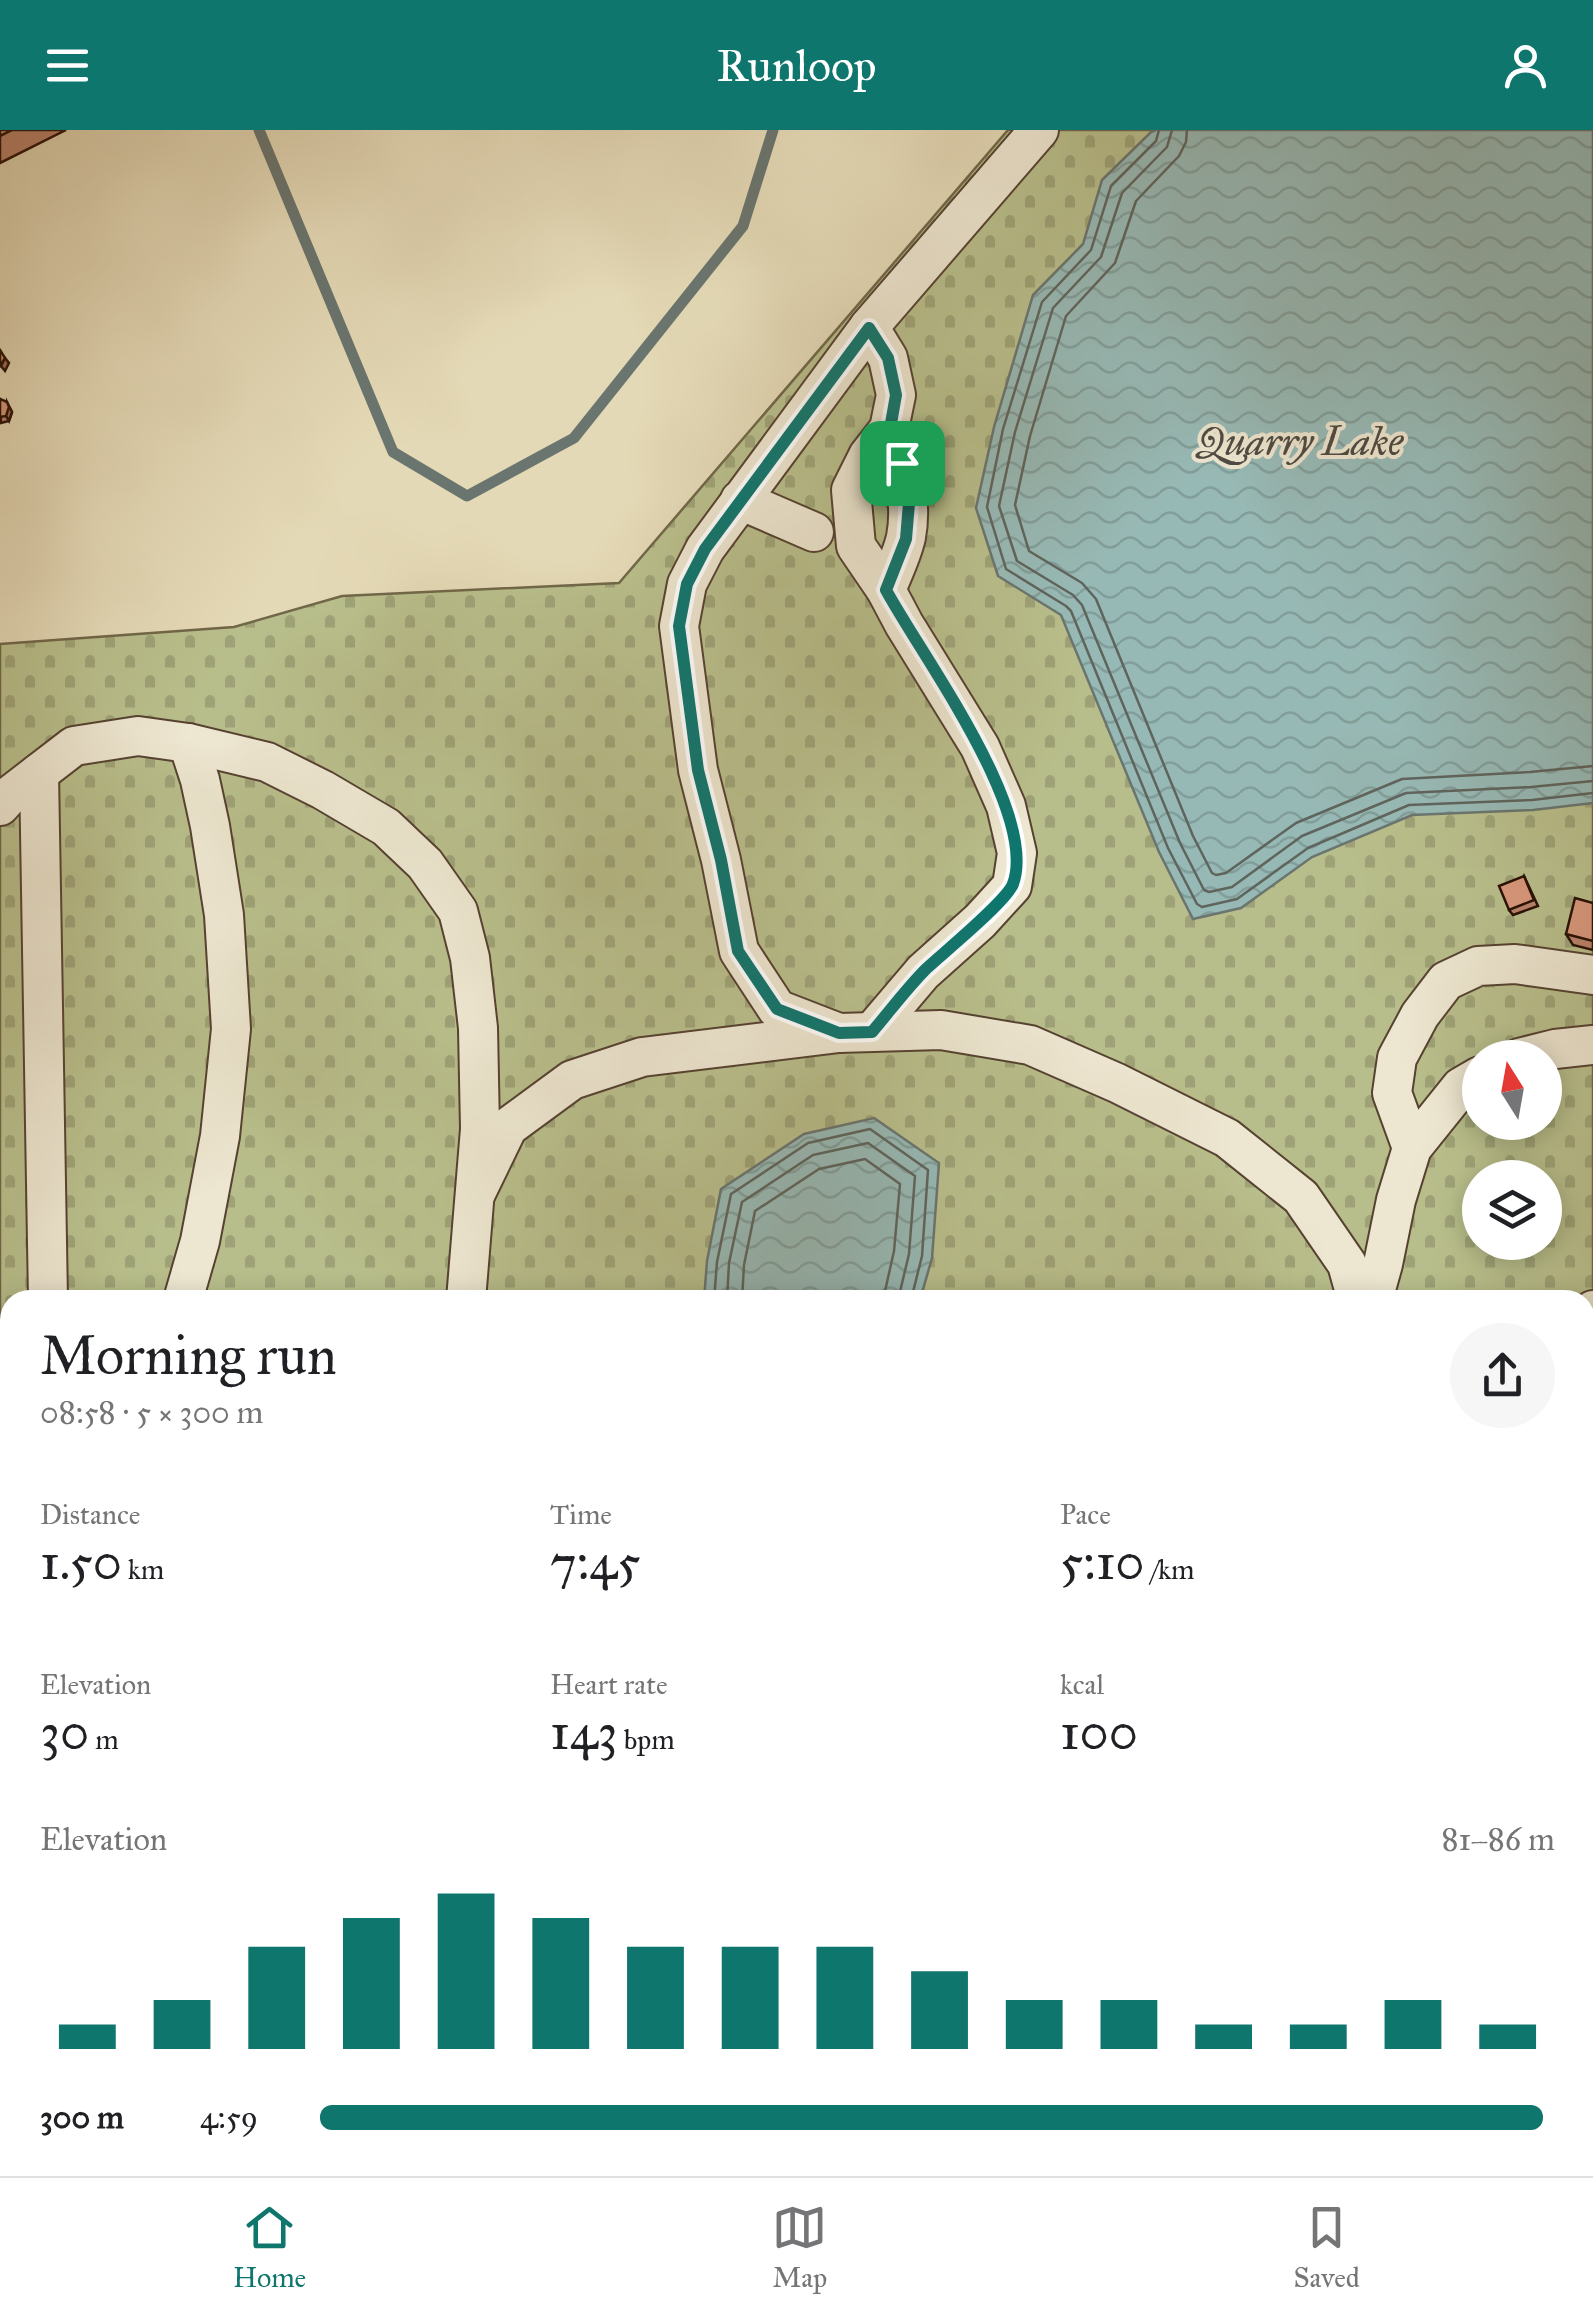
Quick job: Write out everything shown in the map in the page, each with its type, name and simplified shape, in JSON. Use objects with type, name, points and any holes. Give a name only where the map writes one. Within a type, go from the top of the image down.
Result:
[{"type":"lane","points":[[855,1033],[777,1009],[738,951],[721,860],[698,770],[679,626],[687,584],[705,549],[869,328],[1038,130]]},
{"type":"lane","points":[[855,1033],[1012,886],[1017,853],[1006,806],[980,747],[856,546],[850,490],[868,456],[890,429],[896,395],[888,358],[869,328]]},
{"type":"lane","points":[[886,590],[906,539],[909,503],[902,463],[890,429]]},
{"type":"lane","points":[[740,500],[814,532]]},
{"type":"lane","points":[[0,806],[74,746],[138,736],[188,743],[267,762],[386,827],[425,864],[458,911],[470,958],[478,1028],[480,1129],[467,1290]]},
{"type":"lane","points":[[186,1290],[200,1241],[220,1136],[231,1029],[224,915],[210,826],[188,743]]},
{"type":"lane","points":[[38,774],[48,1290]]},
{"type":"lane","points":[[1412,1148],[1392,1094],[1397,1058],[1420,1015],[1446,981],[1478,966],[1514,964],[1593,975]]},
{"type":"lane","points":[[475,1196],[508,1127],[572,1080],[642,1058],[855,1033],[941,1030],[1030,1044],[1117,1082],[1227,1138],[1301,1197],[1347,1264],[1354,1290]]},
{"type":"lane","points":[[1562,1048],[1593,1045]]},
{"type":"lane","points":[[1375,1290],[1412,1148],[1462,1086]]},
{"type":"green space","points":[[1008,130],[1593,130],[1593,1290],[0,1290],[0,644],[234,627],[342,596],[619,583]]},
{"type":"water","name":"Quarry Lake","points":[[1156,130],[1593,130],[1593,803],[1533,810],[1412,815],[1312,857],[1241,908],[1193,919],[1159,852],[1061,615],[998,576],[976,508],[994,427],[1033,295],[1083,244],[1102,180]]},
{"type":"water","points":[[874,1118],[939,1163],[932,1258],[923,1290],[705,1290],[721,1189],[804,1134]]},
{"type":"building","points":[[0,399],[9,407],[6,416],[0,417]]},
{"type":"building","points":[[1524,876],[1534,900],[1509,910],[1499,886]]},
{"type":"building","points":[[1575,898],[1593,903],[1593,941],[1566,934]]},
{"type":"waterway","points":[[259,130],[393,452],[467,496],[574,438],[743,226],[773,130]]},
{"type":"route","points":[[869,328],[888,358],[896,395],[890,429],[902,463],[909,503],[906,539],[886,590],[980,747],[1006,806],[1017,853],[1012,886],[923,972],[872,1032],[839,1033],[777,1009],[738,951],[721,860],[698,770],[679,626],[687,584],[705,549],[869,328]]}]
